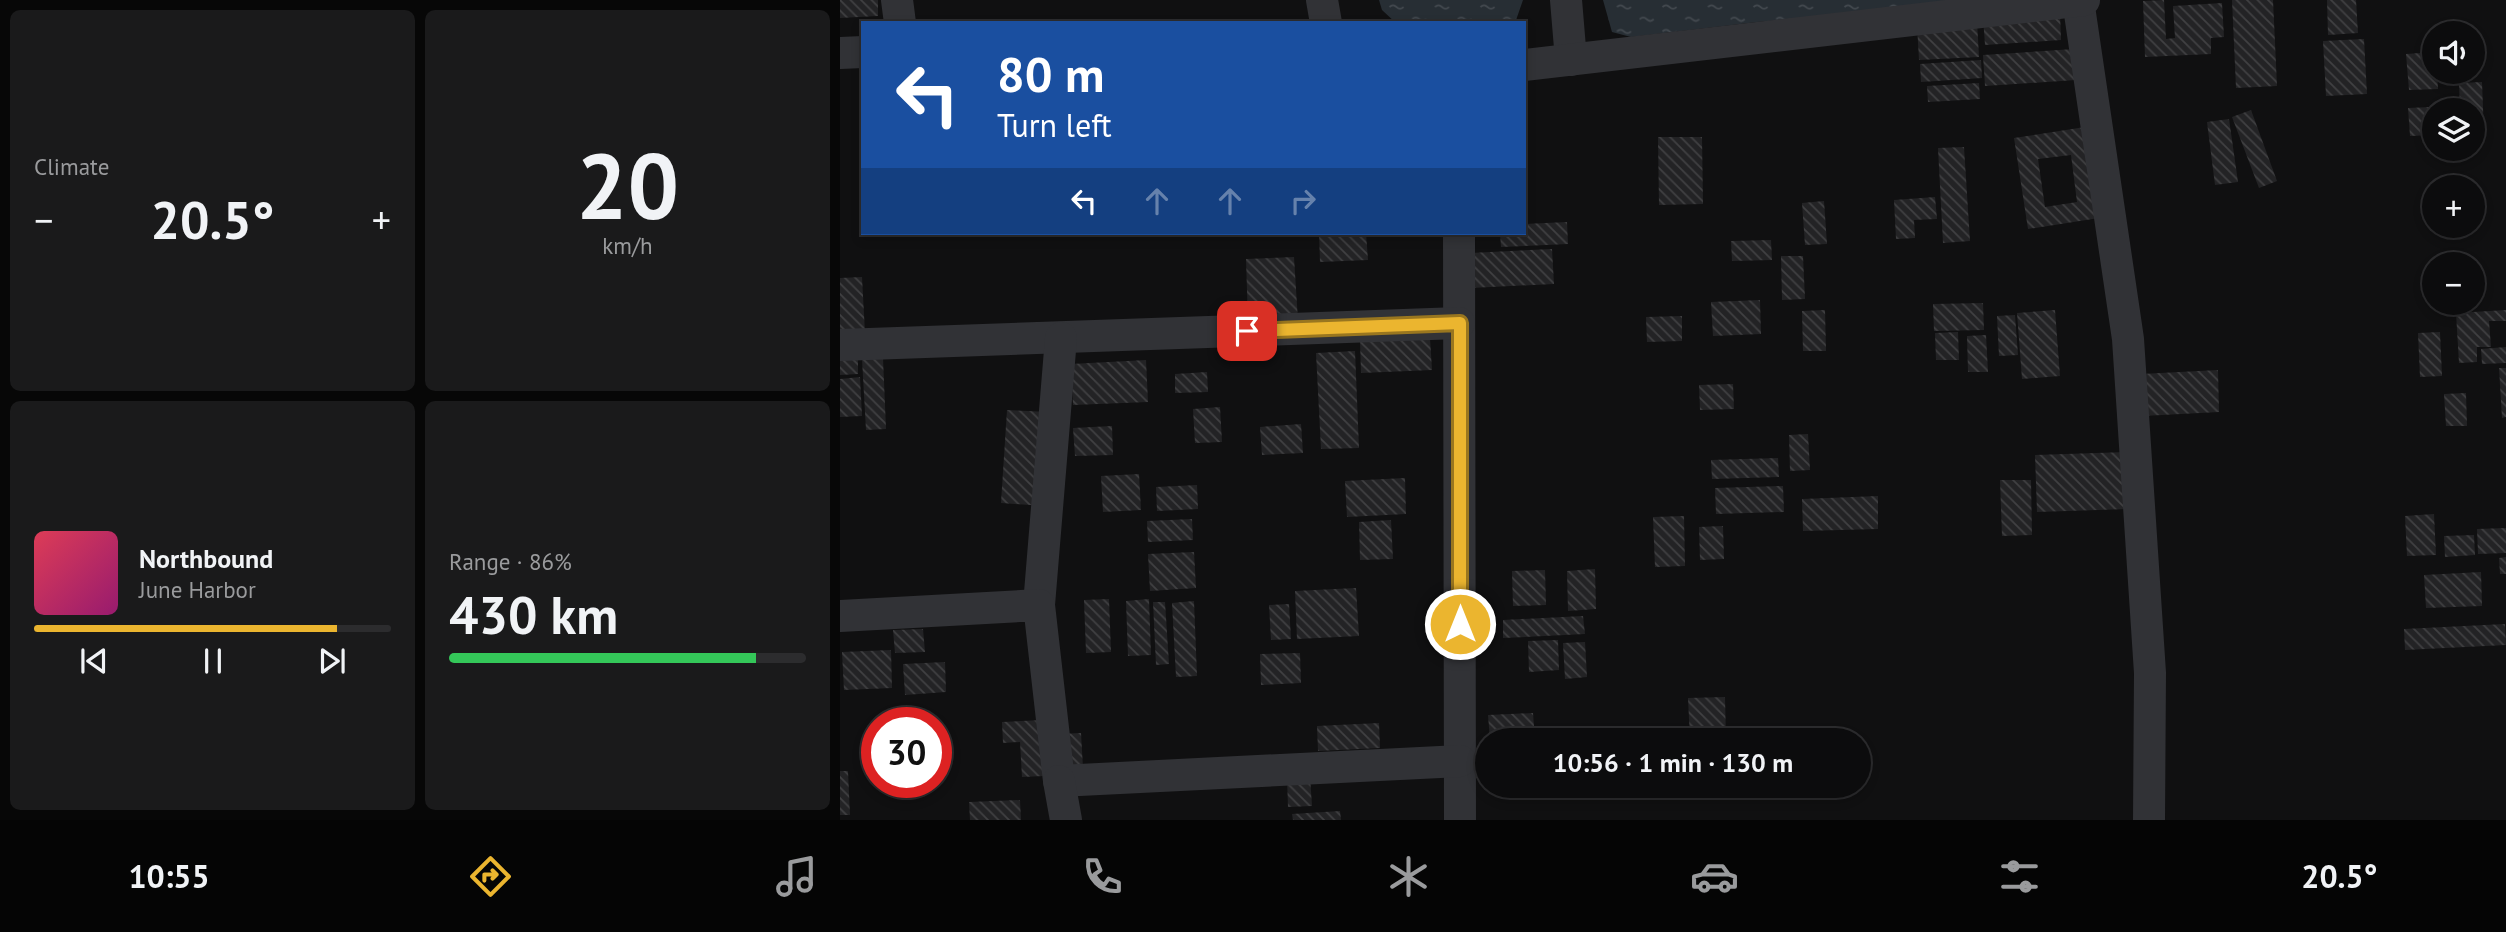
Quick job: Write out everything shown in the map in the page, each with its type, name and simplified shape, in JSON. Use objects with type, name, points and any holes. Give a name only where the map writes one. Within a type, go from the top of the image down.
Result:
[{"type":"street","points":[[897,0],[900,21]]},
{"type":"street","points":[[1322,0],[1326,21]]},
{"type":"street","points":[[1566,0],[1571,60]]},
{"type":"street","points":[[2078,0],[2128,339],[2150,673],[2149,820]]},
{"type":"street","points":[[1526,65],[2084,0]]},
{"type":"street","points":[[840,53],[861,52]]},
{"type":"street","points":[[1459,235],[1461,820]]},
{"type":"street","points":[[840,345],[1460,323]]},
{"type":"street","points":[[1061,338],[1038,605],[1066,820]]},
{"type":"street","points":[[840,616],[1038,605]]},
{"type":"street","points":[[1059,781],[1460,761]]},
{"type":"water","points":[[1379,0],[1523,0],[1516,21],[1394,21],[1382,10]]},
{"type":"water","points":[[1603,0],[2012,0],[1757,22],[1631,37],[1612,32]]},
{"type":"building","points":[[840,0],[878,0],[878,16],[840,18]]},
{"type":"building","points":[[2164,0],[2166,39],[2175,38],[2173,6],[2222,3],[2224,37],[2211,38],[2211,54],[2145,57],[2143,1]]},
{"type":"building","points":[[2232,0],[2273,0],[2277,86],[2236,88]]},
{"type":"building","points":[[2327,0],[2356,0],[2358,33],[2328,35]]},
{"type":"building","points":[[2060,13],[2061,40],[1985,45],[1983,17]]},
{"type":"building","points":[[1977,21],[1979,57],[1919,60],[1917,25]]},
{"type":"building","points":[[2364,39],[2367,94],[2326,96],[2323,41]]},
{"type":"building","points":[[2074,49],[2076,80],[1985,86],[1983,55]]},
{"type":"building","points":[[2422,53],[2422,84],[2438,84],[2438,89],[2409,90],[2406,54]]},
{"type":"building","points":[[1981,60],[1982,78],[1921,82],[1920,64]]},
{"type":"building","points":[[1979,83],[1980,99],[1928,102],[1927,86]]},
{"type":"building","points":[[2459,84],[2482,84],[2483,98],[2460,98]]},
{"type":"building","points":[[2422,107],[2422,136],[2410,136],[2408,108]]},
{"type":"building","points":[[2251,110],[2277,181],[2259,188],[2232,117]]},
{"type":"building","points":[[2229,119],[2238,182],[2215,185],[2207,122]]},
{"type":"building","points":[[2085,127],[2099,218],[2028,229],[2014,138]],"holes":[[[2071,155],[2077,202],[2045,207],[2038,159]]]},
{"type":"building","points":[[1658,137],[1702,137],[1703,204],[1659,205]]},
{"type":"building","points":[[1964,147],[1970,241],[1943,243],[1938,148]]},
{"type":"building","points":[[1935,197],[1937,219],[1914,220],[1915,238],[1896,239],[1894,200]]},
{"type":"building","points":[[1824,201],[1827,244],[1805,245],[1802,203]]},
{"type":"building","points":[[1567,222],[1568,244],[1501,247],[1500,235],[1526,235],[1526,224]]},
{"type":"building","points":[[1319,235],[1366,235],[1368,260],[1320,262]]},
{"type":"building","points":[[1771,240],[1772,260],[1732,261],[1731,241]]},
{"type":"building","points":[[1552,249],[1554,284],[1471,288],[1470,253]]},
{"type":"building","points":[[1781,256],[1803,256],[1805,299],[1782,300]]},
{"type":"building","points":[[1294,257],[1298,321],[1248,323],[1246,259]]},
{"type":"building","points":[[862,277],[865,333],[840,334],[840,278]]},
{"type":"building","points":[[1760,300],[1761,334],[1713,336],[1711,302]]},
{"type":"building","points":[[1983,303],[1984,330],[1934,331],[1933,304]]},
{"type":"building","points":[[1825,310],[1826,351],[1803,351],[1802,311]]},
{"type":"building","points":[[2055,310],[2060,376],[2022,379],[2017,313]]},
{"type":"building","points":[[2506,310],[2506,321],[2489,321],[2491,347],[2477,347],[2477,362],[2459,363],[2456,315],[2485,315],[2485,311]]},
{"type":"building","points":[[2015,315],[2018,355],[1999,356],[1997,316]]},
{"type":"building","points":[[1682,316],[1682,341],[1647,342],[1646,317]]},
{"type":"building","points":[[1958,332],[1959,360],[1936,360],[1935,333]]},
{"type":"building","points":[[2440,332],[2442,376],[2420,377],[2418,333]]},
{"type":"building","points":[[1986,335],[1988,372],[1968,372],[1967,336]]},
{"type":"building","points":[[1430,338],[1432,370],[1361,373],[1360,341]]},
{"type":"building","points":[[2506,347],[2506,363],[2482,364],[2481,349]]},
{"type":"building","points":[[1355,351],[1359,448],[1321,449],[1316,353]]},
{"type":"building","points":[[858,358],[858,374],[840,375],[840,359]]},
{"type":"building","points":[[883,358],[886,429],[866,430],[862,359]]},
{"type":"building","points":[[1146,360],[1148,402],[1073,405],[1071,364]]},
{"type":"building","points":[[2499,368],[2506,368],[2506,417],[2502,418]]},
{"type":"building","points":[[2218,370],[2219,412],[2143,416],[2141,374]]},
{"type":"building","points":[[1207,372],[1208,392],[1175,393],[1175,374]]},
{"type":"building","points":[[860,377],[862,416],[840,417],[840,379]]},
{"type":"building","points":[[1733,384],[1734,409],[1700,410],[1699,385]]},
{"type":"building","points":[[2466,393],[2467,426],[2446,426],[2444,394]]},
{"type":"building","points":[[1220,407],[1222,442],[1195,443],[1193,409]]},
{"type":"building","points":[[1007,410],[1050,412],[1044,506],[1001,503]]},
{"type":"building","points":[[1301,424],[1303,453],[1262,455],[1260,427]]},
{"type":"building","points":[[1112,426],[1113,455],[1075,456],[1073,428]]},
{"type":"building","points":[[1808,434],[1810,470],[1790,471],[1789,435]]},
{"type":"building","points":[[2127,452],[2128,509],[2037,512],[2035,455]]},
{"type":"building","points":[[1778,458],[1779,477],[1712,479],[1711,460]]},
{"type":"building","points":[[1139,474],[1141,510],[1103,512],[1101,476]]},
{"type":"building","points":[[1405,478],[1406,514],[1347,517],[1345,481]]},
{"type":"building","points":[[2000,480],[2031,480],[2032,535],[2002,536]]},
{"type":"building","points":[[1197,485],[1198,509],[1157,511],[1156,487]]},
{"type":"building","points":[[1783,486],[1784,512],[1716,514],[1715,488]]},
{"type":"building","points":[[1878,496],[1878,529],[1803,531],[1802,499]]},
{"type":"building","points":[[2434,514],[2436,555],[2407,556],[2405,516]]},
{"type":"building","points":[[1684,516],[1685,566],[1655,567],[1653,517]]},
{"type":"building","points":[[1192,519],[1193,540],[1148,542],[1147,521]]},
{"type":"building","points":[[1391,520],[1393,559],[1360,560],[1359,522]]},
{"type":"building","points":[[1723,526],[1724,559],[1700,560],[1699,527]]},
{"type":"building","points":[[2506,528],[2506,553],[2478,554],[2477,529]]},
{"type":"building","points":[[2474,535],[2475,555],[2445,557],[2444,536]]},
{"type":"building","points":[[1194,552],[1196,588],[1150,591],[1148,554]]},
{"type":"building","points":[[2506,557],[2506,574],[2500,574],[2499,558]]},
{"type":"building","points":[[1595,569],[1596,609],[1568,611],[1567,571]]},
{"type":"building","points":[[1545,570],[1546,605],[1513,606],[1512,571]]},
{"type":"building","points":[[2481,572],[2482,606],[2426,608],[2424,575]]},
{"type":"building","points":[[1356,588],[1359,636],[1297,639],[1295,591]]},
{"type":"building","points":[[1109,599],[1111,652],[1086,653],[1084,600]]},
{"type":"building","points":[[1149,599],[1151,655],[1128,656],[1126,601]]},
{"type":"building","points":[[1194,601],[1197,676],[1176,677],[1172,603]]},
{"type":"building","points":[[1153,602],[1165,602],[1169,664],[1156,665]]},
{"type":"building","points":[[1289,604],[1291,639],[1271,640],[1269,605]]},
{"type":"building","points":[[1583,616],[1585,634],[1503,638],[1503,620]]},
{"type":"building","points":[[2505,624],[2506,645],[2405,650],[2404,629]]},
{"type":"building","points":[[923,629],[925,652],[895,653],[893,630]]},
{"type":"building","points":[[1558,640],[1559,670],[1529,672],[1528,641]]},
{"type":"building","points":[[1585,642],[1587,677],[1565,679],[1563,643]]},
{"type":"building","points":[[891,650],[892,688],[844,690],[842,652]]},
{"type":"building","points":[[1300,653],[1301,683],[1261,685],[1260,654]]},
{"type":"building","points":[[945,662],[946,692],[905,695],[903,664]]},
{"type":"building","points":[[1725,697],[1726,728],[1689,728],[1688,698]]},
{"type":"building","points":[[1533,713],[1534,728],[1489,728],[1488,715]]},
{"type":"building","points":[[1042,720],[1044,776],[1022,777],[1020,742],[1003,743],[1002,722]]},
{"type":"building","points":[[1379,723],[1380,748],[1318,751],[1317,726]]},
{"type":"building","points":[[1081,733],[1083,768],[1060,769],[1058,734]]},
{"type":"building","points":[[840,771],[848,771],[850,815],[840,815]]},
{"type":"building","points":[[1310,776],[1312,806],[1288,807],[1287,778]]},
{"type":"building","points":[[1020,800],[1021,820],[970,820],[969,802]]},
{"type":"building","points":[[1340,811],[1341,820],[1293,820],[1292,814]]},
{"type":"route","points":[[1247,331],[1460,323],[1460,624]]}]
